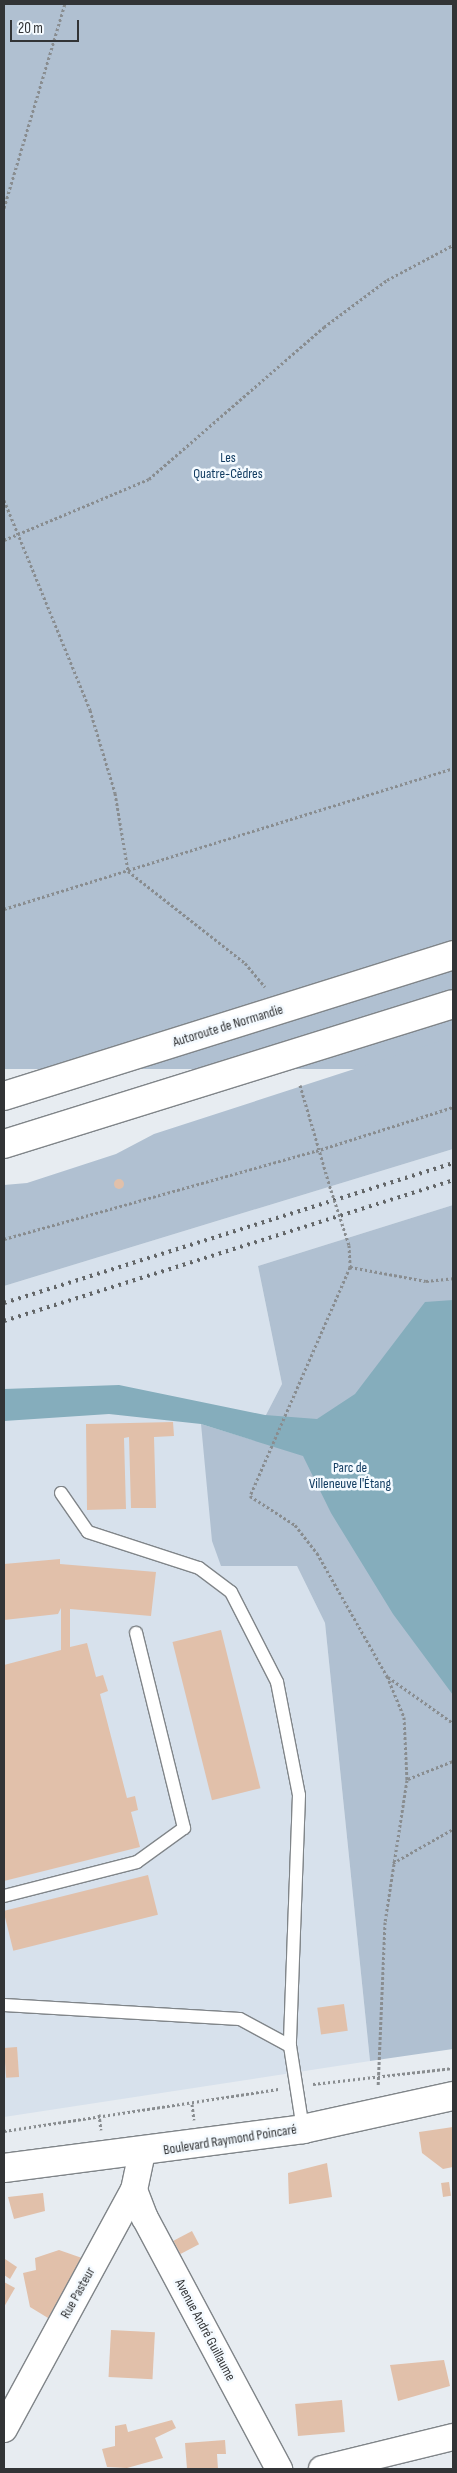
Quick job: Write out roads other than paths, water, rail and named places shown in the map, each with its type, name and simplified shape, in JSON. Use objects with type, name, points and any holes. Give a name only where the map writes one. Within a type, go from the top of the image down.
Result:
[{"type":"main road","name":"Autoroute de Normandie","points":[[4,1096],[453,955]]},
{"type":"main road","points":[[4,1144],[453,1004]]},
{"type":"main road","name":"Boulevard Raymond Poincaré","points":[[4,2168],[142,2153],[303,2128],[453,2096]]},
{"type":"street","name":"Rue Pasteur","points":[[4,2429],[134,2190],[142,2153]]},
{"type":"street","name":"Avenue André Guillaume","points":[[134,2190],[145,2218],[279,2469]]},
{"type":"street","points":[[322,2469],[380,2462],[453,2437]]},
{"type":"lane","points":[[61,1493],[88,1532],[199,1568],[231,1592],[277,1682],[299,1795],[290,2046],[303,2128]]},
{"type":"lane","points":[[4,1896],[136,1862],[184,1828],[136,1633]]},
{"type":"lane","points":[[4,2005],[240,2019],[290,2046]]},
{"type":"railway","points":[[4,1303],[453,1163]]},
{"type":"railway","points":[[4,1321],[453,1180]]},
{"type":"park label","name":"Les Quatre-Cèdres","points":[[228,466]]},
{"type":"park label","name":"Parc de Villeneuve l'Étang","points":[[350,1476]]}]
